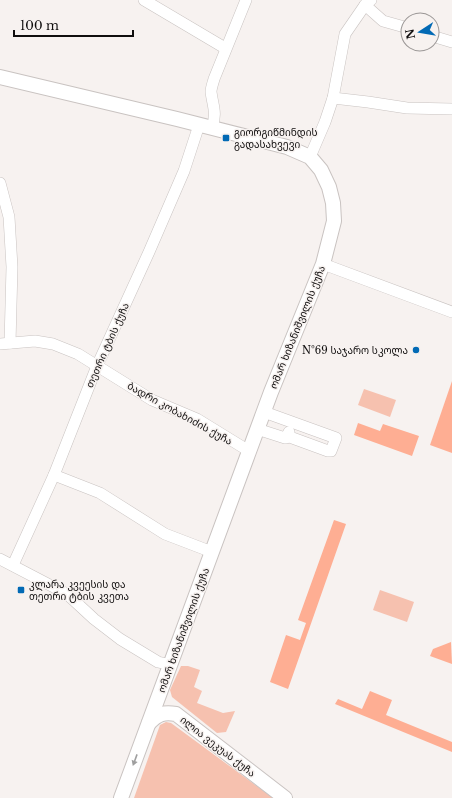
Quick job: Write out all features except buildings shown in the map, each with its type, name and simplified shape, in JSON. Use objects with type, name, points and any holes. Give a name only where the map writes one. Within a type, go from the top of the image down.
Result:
[{"type":"main road","name":"ომარ ხიზანიშვილის ქუჩა","points":[[0,77],[206,126],[287,147],[310,157],[321,170],[329,187],[333,203],[334,221],[323,264],[257,429],[121,798]]},
{"type":"main road","points":[[162,688],[164,700],[176,714]]},
{"type":"main road","name":"ილია ვეკუას ქუჩა","points":[[148,724],[156,716],[162,713],[176,714],[285,798]]},
{"type":"street","points":[[144,0],[225,48]]},
{"type":"street","name":"თეთრი ტბის ქუჩა","points":[[13,565],[54,475],[97,366],[181,178],[206,126],[215,118],[211,90],[225,48],[246,0]]},
{"type":"street","points":[[310,157],[325,122],[332,98],[345,34],[368,3],[383,21],[400,26]]},
{"type":"street","points":[[440,38],[452,42]]},
{"type":"street","points":[[332,98],[407,108],[452,109]]},
{"type":"street","points":[[0,183],[8,217],[12,267],[5,343]]},
{"type":"street","points":[[323,264],[452,312]]},
{"type":"street","name":"ბადრი კობახიძის ქუჩა","points":[[5,343],[35,341],[52,344],[78,354],[152,400],[196,420],[249,451]]},
{"type":"street","points":[[257,429],[285,438],[287,436],[331,451],[336,438],[264,412]]},
{"type":"street","points":[[287,436],[293,422]]},
{"type":"street","points":[[54,475],[100,493],[165,534],[212,552]]},
{"type":"street","points":[[0,559],[68,594],[94,619],[120,639],[158,662],[171,665]]},
{"type":"shaded area","points":[[452,381],[452,453],[430,445]]},
{"type":"shaded area","points":[[364,389],[396,400],[390,417],[358,405]]},
{"type":"shaded area","points":[[358,423],[380,431],[383,424],[419,436],[412,456],[354,435]]},
{"type":"shaded area","points":[[334,520],[346,524],[288,689],[270,682],[286,635],[300,640],[306,623],[298,620]]},
{"type":"shaded area","points":[[380,590],[414,602],[407,622],[373,610]]},
{"type":"shaded area","points":[[451,642],[452,664],[430,656],[433,649]]},
{"type":"shaded area","points":[[181,666],[188,666],[200,670],[194,687],[202,691],[197,703],[223,713],[235,711],[226,732],[217,733],[172,697],[170,690]]},
{"type":"shaded area","points":[[370,691],[392,700],[386,715],[452,742],[452,752],[335,704],[338,699],[362,709]]},
{"type":"shaded area","points":[[166,722],[171,723],[273,798],[134,798],[160,725]]},
{"type":"place","name":"გიორგიწმინდის გადასახვევი","points":[[226,138]]},
{"type":"place","name":"№69 საჯარო სკოლა","points":[[416,350]]},
{"type":"place","name":"კლარა კვეესის და თეთრი ტბის კვეთა","points":[[21,590]]}]
